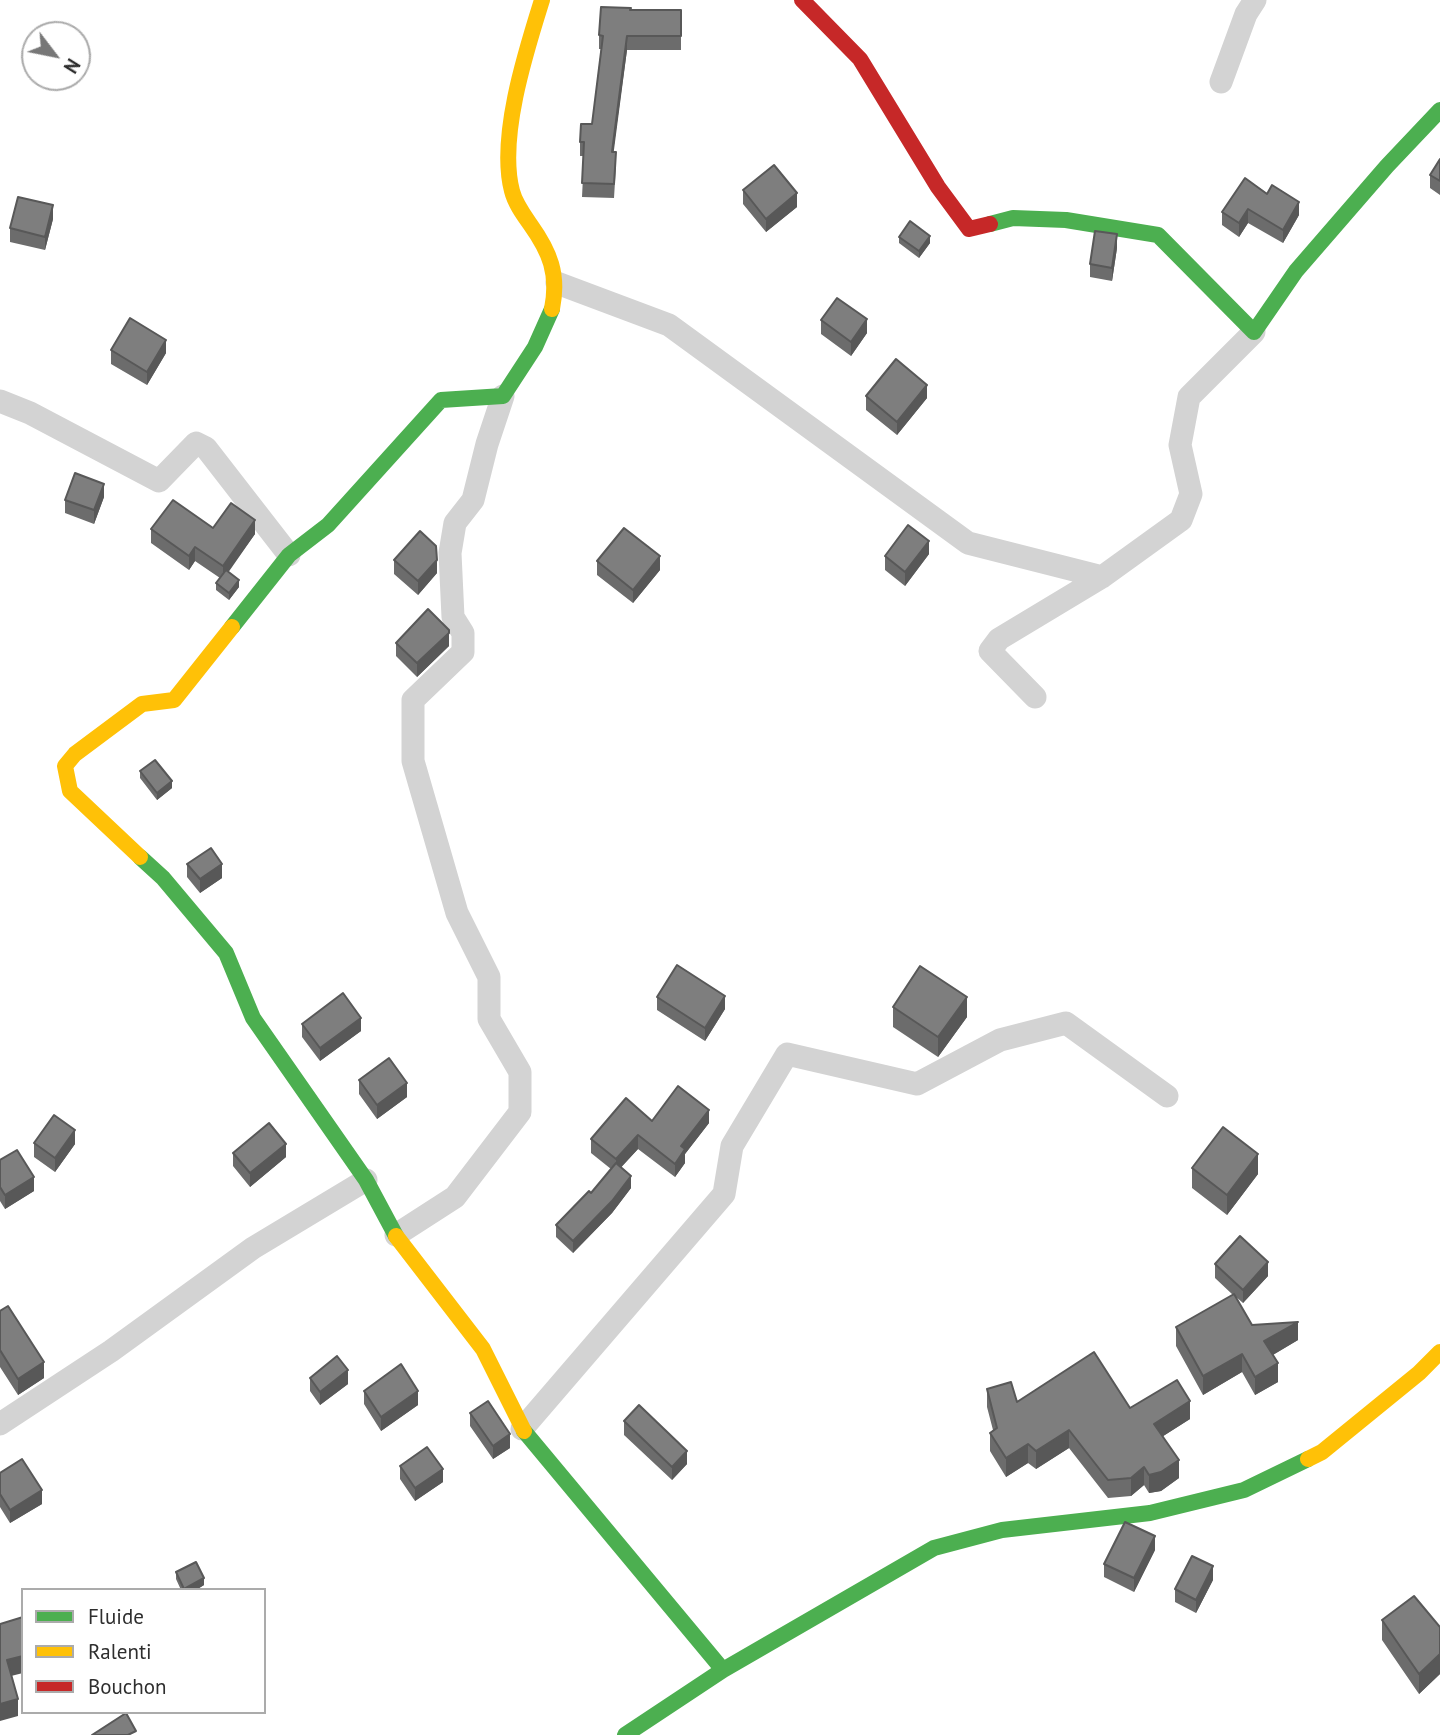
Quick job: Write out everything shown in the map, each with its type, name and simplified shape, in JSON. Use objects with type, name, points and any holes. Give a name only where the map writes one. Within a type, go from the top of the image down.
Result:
[{"type":"street","points":[[396,1235],[455,1197],[520,1112],[520,1072],[489,1019],[489,977],[457,913],[412,761],[413,701],[463,652],[463,633],[453,617],[450,553],[455,523],[473,499],[503,396],[542,333],[555,303],[557,284],[550,256],[513,192],[510,177],[513,127],[525,53],[542,0]]},
{"type":"street","points":[[802,0],[860,59],[938,187],[969,229],[1013,218],[1066,219],[1158,236],[1254,332]]},
{"type":"street","points":[[1221,82],[1246,14],[1255,0]]},
{"type":"street","points":[[1035,696],[990,651],[999,639],[1102,577],[1181,520],[1191,494],[1180,445],[1189,397],[1254,332],[1296,271],[1387,166],[1440,110]]},
{"type":"street","points":[[557,284],[669,325],[968,543],[1102,577]]},
{"type":"street","points":[[503,396],[441,400],[328,525],[289,555],[174,700],[142,704],[75,754],[65,766],[69,791],[163,878],[226,953],[253,1018],[366,1180],[396,1235],[483,1349],[522,1429],[723,1670]]},
{"type":"street","points":[[0,401],[30,413],[159,481],[197,443],[206,448],[289,555]]},
{"type":"street","points":[[522,1429],[724,1194],[732,1146],[787,1054],[917,1084],[1000,1040],[1066,1024],[1167,1096]]},
{"type":"street","points":[[0,1424],[111,1351],[253,1248],[366,1180]]},
{"type":"street","points":[[625,1735],[723,1670],[933,1548],[1003,1530],[1150,1513],[1244,1490],[1322,1452],[1419,1373],[1440,1352]]},
{"type":"building","points":[[601,7],[681,10],[681,36],[627,36],[612,152],[616,152],[614,184],[582,183],[584,142],[580,142],[581,124],[592,124],[603,36],[599,35]]},
{"type":"building","points":[[1440,159],[1440,181],[1430,175]]},
{"type":"building","points":[[774,165],[797,193],[766,219],[743,190]]},
{"type":"building","points":[[1245,178],[1267,194],[1272,185],[1299,202],[1283,230],[1248,209],[1239,223],[1222,212]]},
{"type":"building","points":[[18,197],[53,205],[45,237],[10,228]]},
{"type":"building","points":[[910,221],[930,236],[919,251],[899,237]]},
{"type":"building","points":[[1095,231],[1117,234],[1112,268],[1090,264]]},
{"type":"building","points":[[837,298],[867,319],[851,342],[821,320]]},
{"type":"building","points":[[130,318],[166,340],[147,372],[111,350]]},
{"type":"building","points":[[896,359],[927,385],[897,422],[866,396]]},
{"type":"building","points":[[75,473],[104,484],[94,510],[65,500]]},
{"type":"building","points":[[173,500],[213,528],[231,503],[255,520],[223,566],[195,547],[189,556],[151,529]]},
{"type":"building","points":[[908,525],[929,541],[905,572],[885,556]]},
{"type":"building","points":[[624,528],[660,556],[633,590],[597,561]]},
{"type":"building","points":[[420,531],[436,546],[437,560],[418,581],[394,560]]},
{"type":"building","points":[[226,570],[239,580],[229,593],[216,583]]},
{"type":"building","points":[[428,609],[449,633],[417,663],[396,643]]},
{"type":"building","points":[[155,760],[172,781],[157,793],[140,771]]},
{"type":"building","points":[[211,848],[222,864],[200,879],[187,864]]},
{"type":"building","points":[[677,965],[725,996],[705,1028],[657,997]]},
{"type":"building","points":[[920,966],[967,997],[938,1037],[893,1007]]},
{"type":"building","points":[[343,993],[361,1018],[320,1048],[302,1024]]},
{"type":"building","points":[[389,1058],[407,1083],[377,1105],[359,1080]]},
{"type":"building","points":[[678,1086],[709,1110],[681,1146],[685,1149],[675,1164],[638,1135],[616,1159],[591,1139],[626,1098],[652,1121]]},
{"type":"building","points":[[54,1115],[75,1130],[55,1158],[34,1143]]},
{"type":"building","points":[[269,1123],[286,1144],[250,1173],[233,1153]]},
{"type":"building","points":[[1223,1127],[1258,1154],[1227,1195],[1192,1168]]},
{"type":"building","points":[[17,1150],[34,1177],[5,1195],[0,1187],[0,1160]]},
{"type":"building","points":[[616,1163],[631,1176],[612,1201],[573,1241],[556,1225],[589,1191],[591,1193]]},
{"type":"building","points":[[1240,1236],[1268,1262],[1243,1290],[1215,1264]]},
{"type":"building","points":[[1234,1294],[1252,1325],[1298,1322],[1264,1341],[1278,1363],[1255,1377],[1242,1354],[1203,1376],[1176,1327]]},
{"type":"building","points":[[8,1306],[44,1362],[18,1379],[0,1350],[0,1311]]},
{"type":"building","points":[[1094,1352],[1130,1408],[1177,1380],[1190,1401],[1154,1424],[1179,1460],[1161,1472],[1149,1475],[1144,1467],[1131,1478],[1108,1480],[1069,1430],[1036,1451],[1028,1444],[1006,1458],[990,1433],[997,1428],[987,1389],[1011,1382],[1017,1402]]},
{"type":"building","points":[[337,1356],[348,1370],[320,1392],[310,1378]]},
{"type":"building","points":[[401,1364],[418,1391],[381,1417],[364,1391]]},
{"type":"building","points":[[488,1401],[510,1434],[493,1446],[470,1413]]},
{"type":"building","points":[[639,1405],[687,1451],[672,1467],[624,1421]]},
{"type":"building","points":[[427,1447],[443,1469],[415,1488],[400,1466]]},
{"type":"building","points":[[22,1459],[42,1490],[10,1510],[0,1494],[0,1473]]},
{"type":"building","points":[[1125,1522],[1155,1536],[1134,1578],[1104,1564]]},
{"type":"building","points":[[1192,1556],[1213,1566],[1196,1600],[1175,1589]]},
{"type":"building","points":[[196,1562],[204,1578],[184,1588],[176,1572]]},
{"type":"building","points":[[1414,1596],[1440,1627],[1440,1654],[1419,1674],[1382,1620]]},
{"type":"building","points":[[21,1618],[21,1656],[7,1660],[18,1699],[0,1704],[0,1624]]},
{"type":"building","points":[[124,1714],[136,1731],[128,1735],[92,1735]]},
{"type":"traffic: fast","points":[[990,224],[1013,218],[1066,220],[1158,235],[1254,332],[1296,271],[1387,166],[1440,110]]},
{"type":"traffic: fast","points":[[232,627],[289,555],[328,525],[441,400],[503,396],[535,347],[552,309]]},
{"type":"traffic: fast","points":[[140,857],[163,878],[226,953],[253,1018],[366,1180],[396,1236]]},
{"type":"traffic: fast","points":[[524,1431],[723,1670]]},
{"type":"traffic: fast","points":[[625,1735],[723,1670],[934,1548],[1002,1530],[1150,1513],[1244,1490],[1308,1459]]},
{"type":"traffic: slow","points":[[542,0],[516,95],[511,121],[509,170],[515,200],[548,254],[554,285],[552,309]]},
{"type":"traffic: slow","points":[[140,857],[70,791],[65,766],[75,754],[142,704],[174,700],[232,627]]},
{"type":"traffic: slow","points":[[396,1236],[483,1349],[524,1431]]},
{"type":"traffic: slow","points":[[1308,1459],[1322,1452],[1419,1373],[1440,1352]]},
{"type":"traffic: jam","points":[[802,0],[860,59],[938,187],[969,229],[990,224]]}]
